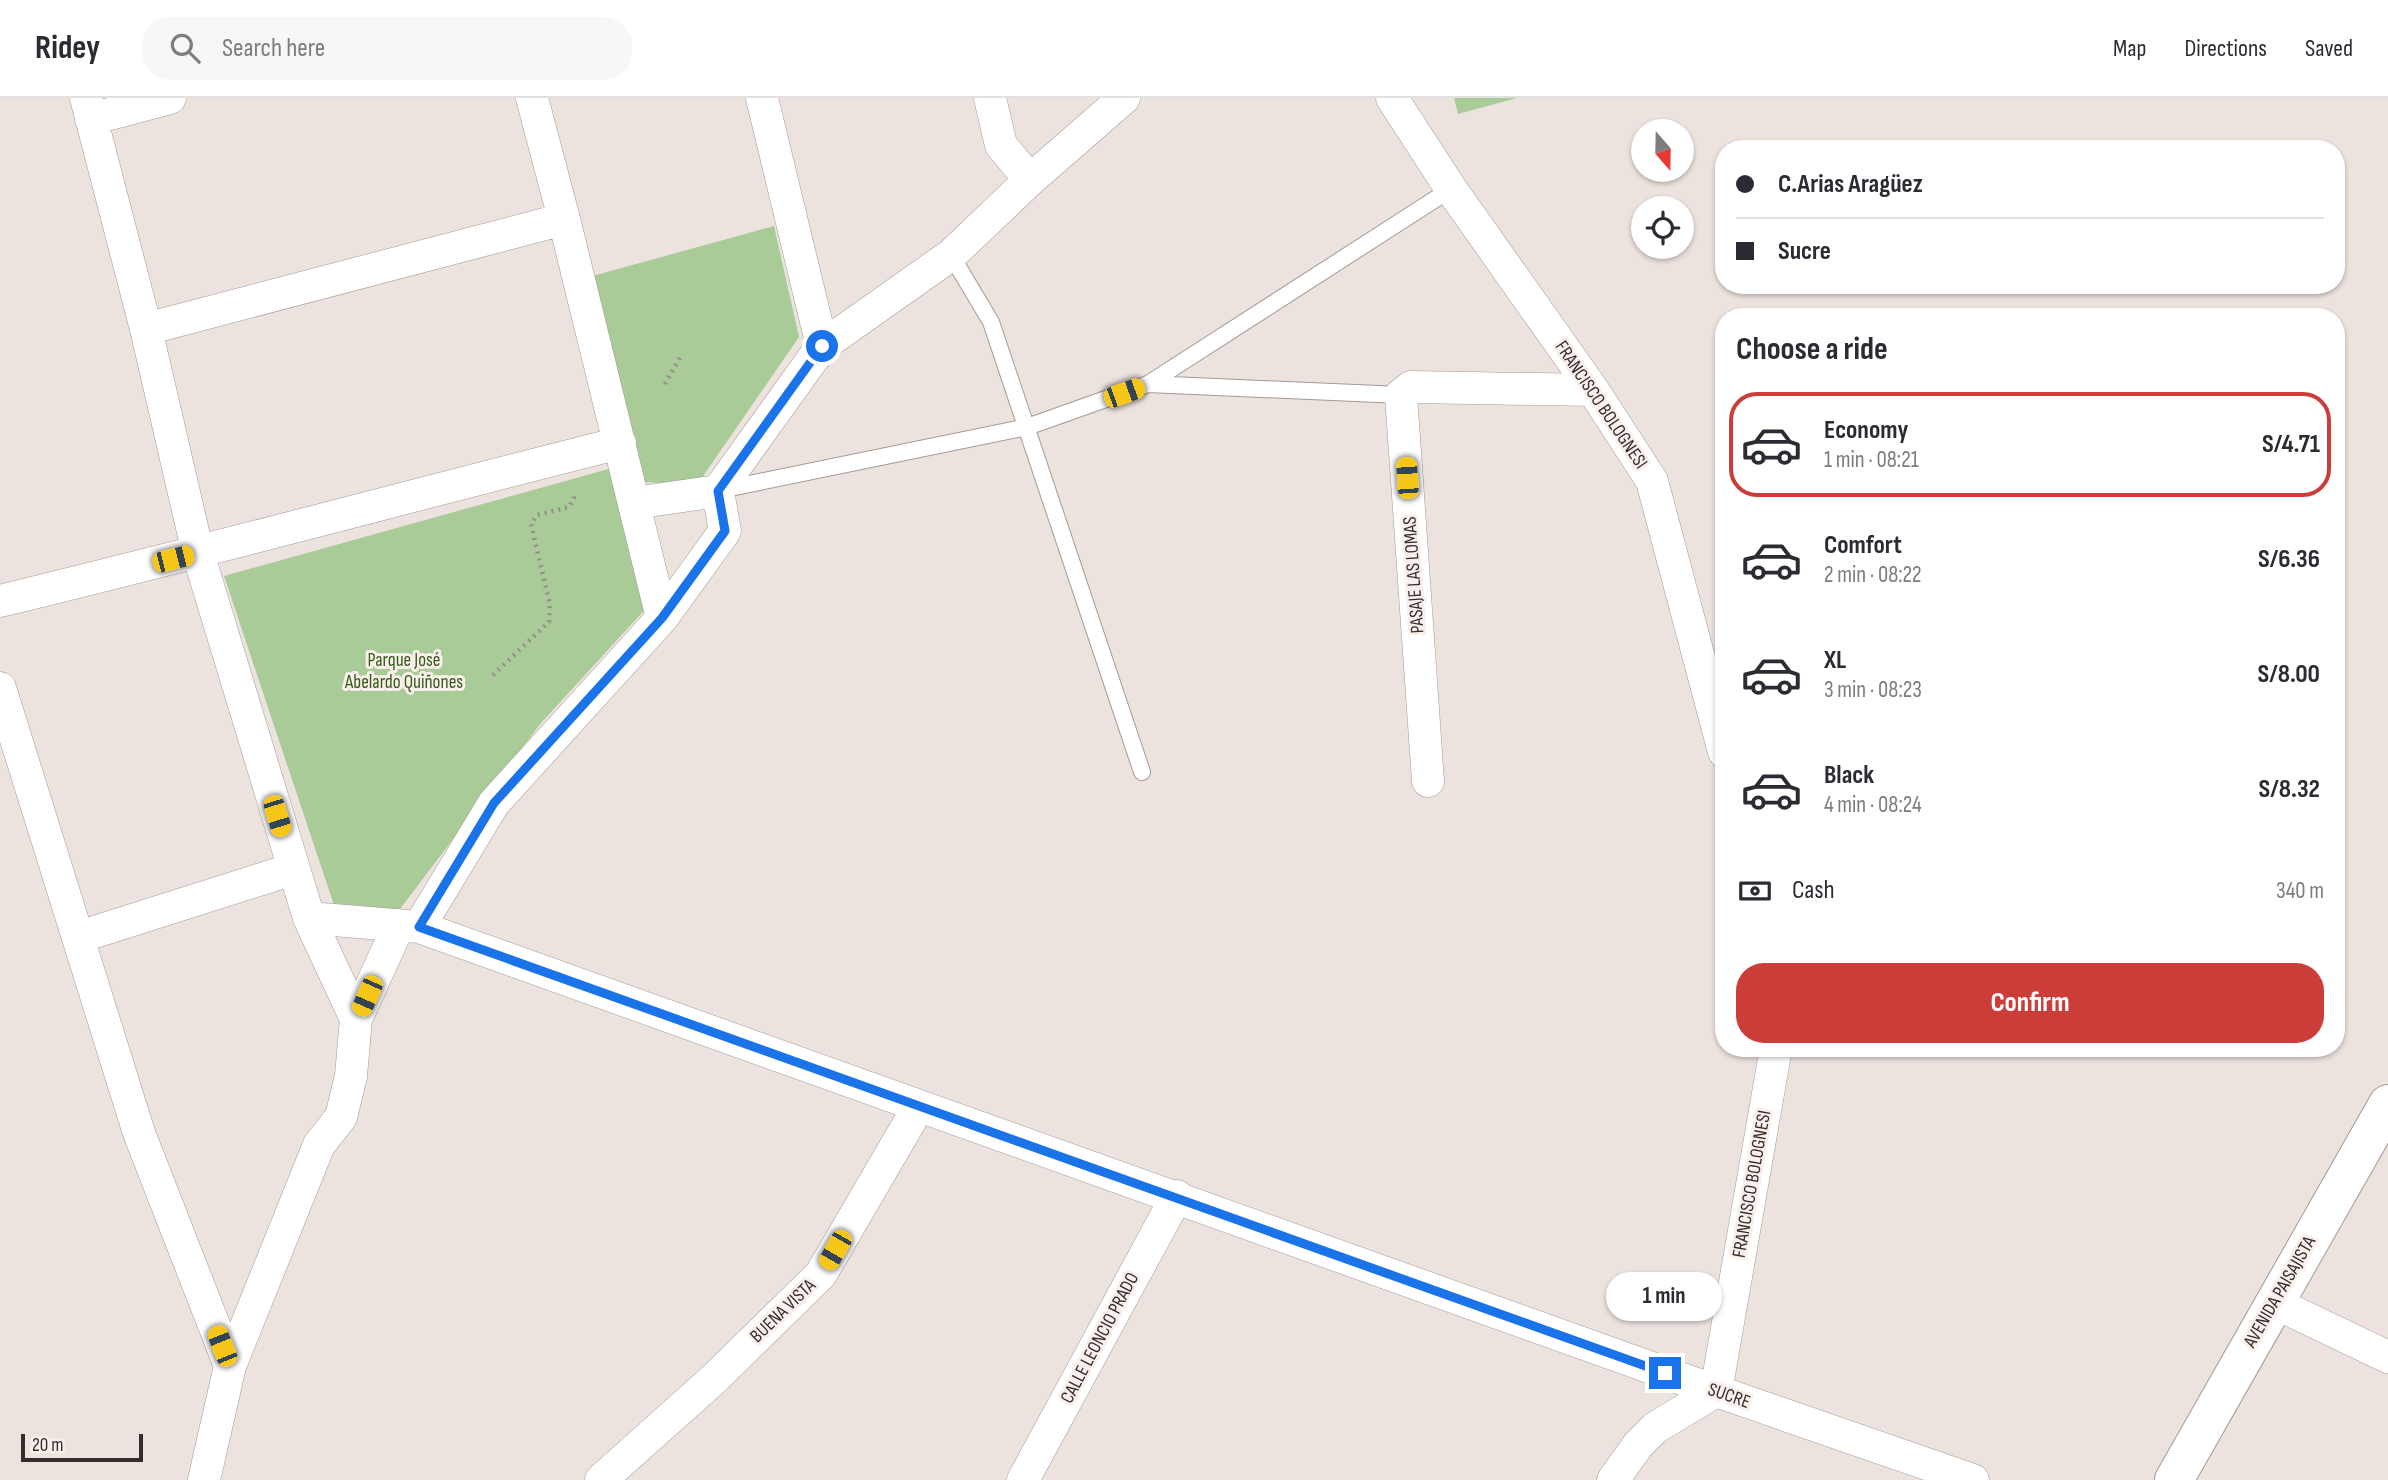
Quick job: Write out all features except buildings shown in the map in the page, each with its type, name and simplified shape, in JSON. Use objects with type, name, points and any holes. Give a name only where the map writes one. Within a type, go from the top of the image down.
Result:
[{"type":"main road","name":"AVENIDA PAISAJISTA","points":[[2174,1480],[2388,1104]]},
{"type":"street","points":[[170,98],[89,108],[146,330],[198,553],[309,918],[356,1019]]},
{"type":"street","points":[[532,98],[662,618]]},
{"type":"street","points":[[762,98],[822,346]]},
{"type":"street","points":[[990,98],[1001,145],[1030,180]]},
{"type":"street","points":[[204,1480],[230,1366],[319,1145],[341,1117],[351,1076],[356,1019],[409,926],[494,803],[662,618],[725,531],[718,491],[822,346],[951,255],[1030,180],[1124,98]]},
{"type":"street","name":"FRANCISCO BOLOGNESI","points":[[1392,98],[1451,189],[1593,390],[1652,481],[1715,718]]},
{"type":"street","points":[[146,330],[564,219]]},
{"type":"street","points":[[1401,395],[1411,387],[1593,390]]},
{"type":"street","name":"PASAJE LAS LOMAS","points":[[1401,395],[1429,781]]},
{"type":"street","points":[[0,601],[198,553],[620,443]]},
{"type":"street","points":[[634,503],[718,491]]},
{"type":"street","points":[[0,688],[139,1133],[230,1366]]},
{"type":"street","points":[[79,937],[293,869]]},
{"type":"street","name":"SUCRE","points":[[309,918],[409,926],[1973,1480]]},
{"type":"street","name":"FRANCISCO BOLOGNESI","points":[[1716,1391],[1774,1057]]},
{"type":"street","name":"BUENA VISTA","points":[[601,1480],[715,1377],[821,1275],[919,1105]]},
{"type":"street","name":"CALLE LEONCIO PRADO","points":[[1023,1480],[1177,1196]]},
{"type":"street","points":[[2273,1303],[2388,1357]]},
{"type":"street","points":[[1613,1480],[1655,1428],[1716,1391]]},
{"type":"lane","points":[[718,491],[1027,427],[1148,384],[1451,189]]},
{"type":"lane","points":[[951,255],[991,322],[1142,772]]},
{"type":"lane","points":[[1148,384],[1401,395]]},
{"type":"path","points":[[665,384],[681,356]]},
{"type":"path","points":[[493,675],[549,622],[550,605],[530,524],[537,515],[569,507],[574,498],[573,489]]},
{"type":"green space","points":[[1454,98],[1517,98],[1458,114]]},
{"type":"green space","points":[[774,226],[799,337],[697,485],[643,482],[589,277]]},
{"type":"green space","name":"Parque José Abelardo Quiñones","points":[[612,468],[650,604],[541,723],[397,913],[334,905],[224,576]]},
{"type":"route","points":[[822,346],[718,491],[725,531],[662,618],[494,803],[419,927],[1177,1196],[1665,1373]]}]
